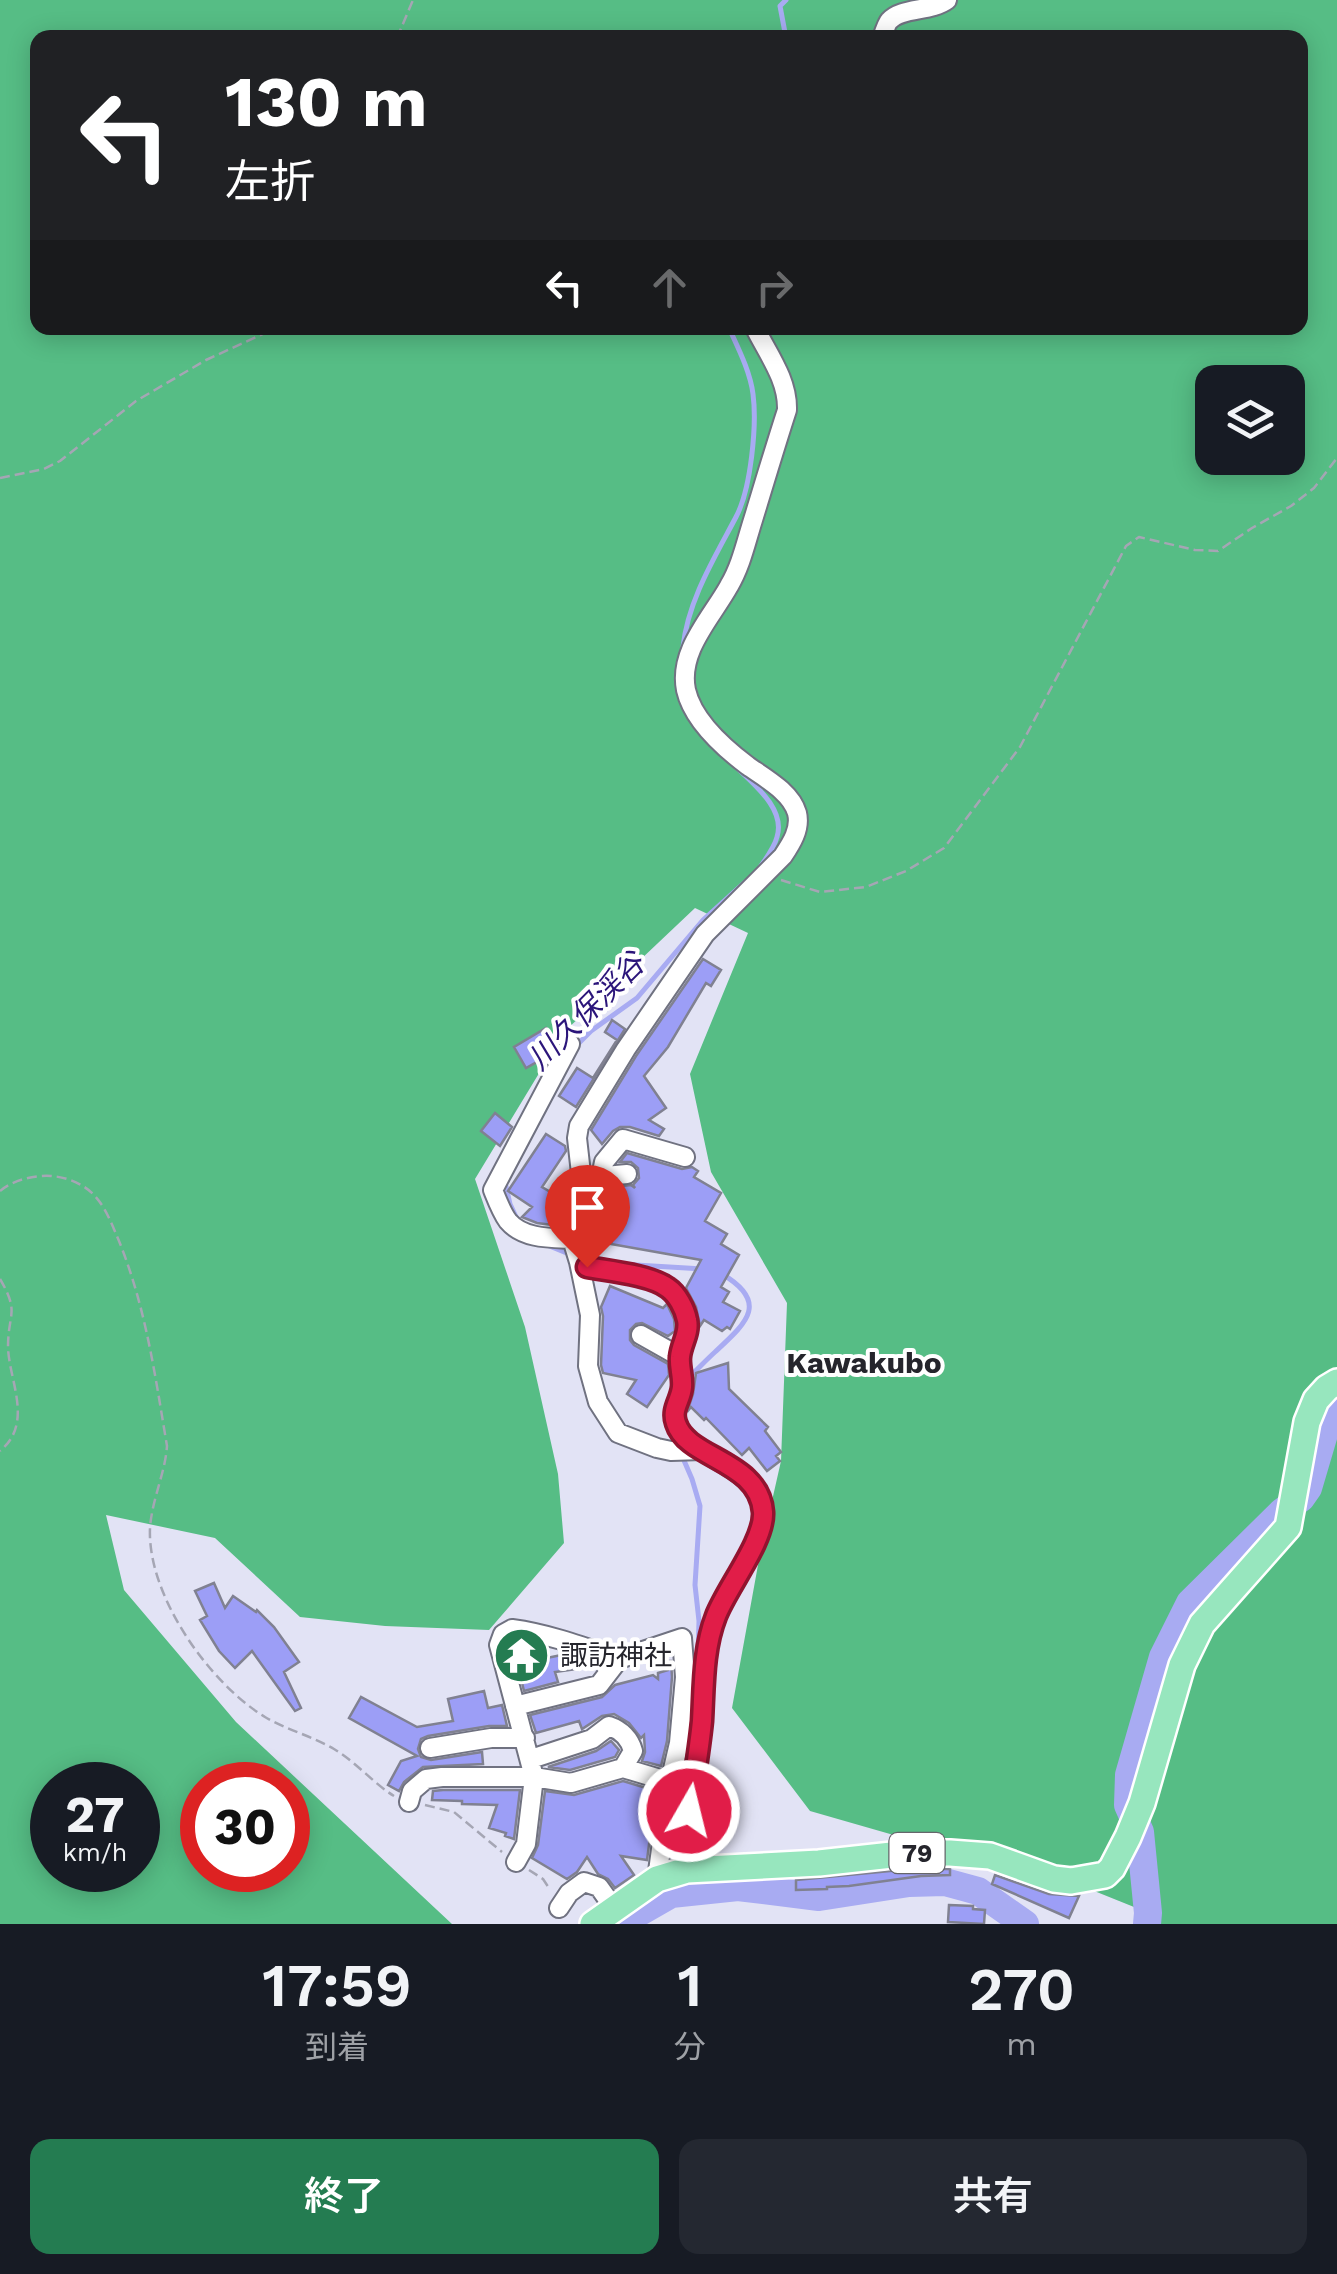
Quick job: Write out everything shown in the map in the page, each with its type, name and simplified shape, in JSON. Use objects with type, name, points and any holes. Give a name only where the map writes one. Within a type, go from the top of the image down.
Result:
[{"type":"main road","name":"79","points":[[672,1874],[950,1853],[990,1856],[1072,1881],[1105,1875],[1142,1804],[1182,1665],[1202,1624],[1288,1527],[1308,1422],[1316,1400],[1337,1382]]},
{"type":"main road","points":[[592,1924],[672,1874]]},
{"type":"street","points":[[885,30],[888,21],[902,13],[938,7],[947,0]]},
{"type":"street","points":[[592,1177],[577,1138],[589,1110],[705,934],[783,856],[793,842],[798,824],[797,811],[788,797],[724,746],[694,710],[685,674],[690,650],[732,582],[743,554],[787,410],[783,381],[758,335]]},
{"type":"street","points":[[570,1044],[492,1190],[508,1221],[524,1233],[572,1239]]},
{"type":"street","points":[[685,1157],[624,1139],[584,1192],[572,1239],[590,1316],[588,1366],[598,1402],[618,1433],[657,1448],[703,1450]]},
{"type":"street","points":[[592,1177],[627,1174]]},
{"type":"street","points":[[579,1262],[650,1280],[668,1288],[681,1304],[688,1322],[680,1357],[682,1392],[674,1413],[676,1424],[689,1441],[738,1471],[753,1486],[763,1512],[750,1552],[716,1615],[689,1744],[670,1782],[672,1874]]},
{"type":"street","points":[[641,1335],[680,1357]]},
{"type":"street","points":[[516,1862],[526,1844],[532,1768],[499,1644],[503,1634],[512,1629],[563,1639],[619,1660]]},
{"type":"street","points":[[515,1706],[599,1685],[619,1660],[682,1638],[689,1744],[684,1845],[672,1874]]},
{"type":"street","points":[[409,1802],[412,1791],[426,1780],[532,1768],[592,1739],[608,1726],[631,1742],[633,1751],[623,1768]]},
{"type":"street","points":[[430,1748],[491,1738],[525,1738]]},
{"type":"street","points":[[532,1768],[571,1783],[623,1768],[670,1782]]},
{"type":"street","points":[[559,1908],[569,1893],[584,1882],[599,1887],[614,1908]]},
{"type":"path","points":[[400,30],[413,0]]},
{"type":"path","points":[[0,478],[44,469],[60,461],[136,402],[206,360],[261,335]]},
{"type":"path","points":[[796,883],[820,892],[866,887],[906,871],[944,848],[1020,747],[1126,546],[1139,536],[1195,550],[1218,551],[1314,488],[1337,458]]},
{"type":"path","points":[[0,1191],[25,1178],[60,1176],[92,1193],[114,1228],[144,1314],[167,1446],[150,1530],[154,1565],[183,1633],[230,1689],[263,1716],[338,1752],[400,1800],[454,1812],[467,1820],[488,1842],[542,1879],[559,1908]]},
{"type":"path","points":[[0,1279],[13,1308],[8,1348],[18,1412],[13,1432],[0,1451]]},
{"type":"green space","points":[[0,0],[1337,0],[1337,1924],[1144,1924],[1134,1907],[1057,1876],[810,1811],[732,1708],[781,1461],[787,1303],[711,1172],[690,1074],[748,933],[695,908],[564,1032],[475,1179],[525,1327],[558,1474],[564,1543],[489,1630],[385,1626],[300,1617],[215,1538],[106,1515],[124,1590],[236,1722],[279,1762],[180,1762],[180,1892],[310,1892],[310,1791],[452,1924],[0,1924]]},
{"type":"building","points":[[703,959],[721,970],[711,986],[706,983],[668,1047],[644,1076],[666,1108],[649,1120],[664,1129],[659,1136],[620,1127],[602,1144],[591,1130]]},
{"type":"building","points":[[612,1020],[625,1029],[576,1107],[559,1096],[577,1068],[593,1078],[617,1040],[605,1032]]},
{"type":"building","points":[[546,1028],[555,1045],[551,1054],[526,1068],[514,1047]]},
{"type":"building","points":[[495,1113],[512,1127],[500,1146],[481,1131]]},
{"type":"building","points":[[546,1134],[565,1146],[566,1151],[542,1187],[566,1201],[569,1196],[561,1226],[522,1217],[532,1207],[508,1191]]},
{"type":"building","points":[[627,1153],[682,1169],[692,1167],[698,1171],[694,1177],[721,1193],[705,1221],[727,1234],[721,1244],[739,1255],[721,1287],[729,1292],[723,1302],[740,1311],[730,1329],[722,1331],[704,1320],[700,1326],[686,1288],[701,1260],[611,1244],[614,1233],[587,1227],[595,1189],[631,1185],[635,1188],[638,1168],[631,1162],[620,1162]]},
{"type":"building","points":[[610,1286],[663,1308],[667,1304],[674,1319],[675,1331],[668,1336],[642,1323],[630,1330],[634,1345],[668,1364],[669,1375],[647,1407],[627,1394],[636,1380],[603,1373],[601,1307]]},
{"type":"building","points":[[728,1363],[729,1389],[768,1427],[765,1431],[781,1452],[776,1456],[780,1461],[767,1471],[749,1448],[742,1455],[706,1418],[691,1407],[687,1412],[696,1373]]},
{"type":"building","points":[[214,1583],[225,1608],[233,1596],[257,1610],[299,1662],[284,1672],[301,1708],[295,1711],[252,1651],[235,1668],[219,1651],[200,1620],[207,1616],[195,1591]]},
{"type":"building","points":[[533,1648],[537,1660],[566,1654],[575,1657],[577,1669],[555,1672],[558,1682],[524,1691],[516,1653]]},
{"type":"building","points":[[667,1661],[671,1661],[672,1677],[661,1766],[642,1761],[644,1735],[641,1738],[629,1723],[614,1714],[602,1716],[582,1729],[579,1721],[536,1733],[530,1715],[602,1697],[615,1685],[653,1675],[658,1679],[658,1673],[668,1670]]},
{"type":"building","points":[[484,1691],[488,1708],[502,1705],[507,1726],[428,1736],[421,1739],[418,1749],[421,1757],[431,1760],[482,1752],[483,1764],[423,1767],[399,1791],[388,1785],[401,1761],[417,1756],[349,1718],[361,1697],[417,1727],[453,1721],[448,1699]]},
{"type":"building","points":[[611,1741],[619,1750],[615,1757],[570,1770],[548,1767],[596,1751]]},
{"type":"building","points":[[623,1781],[656,1791],[647,1860],[621,1856],[634,1875],[615,1888],[598,1874],[587,1857],[567,1879],[532,1858],[538,1845],[545,1791],[574,1795]]},
{"type":"building","points":[[520,1790],[514,1839],[489,1828],[497,1805],[432,1800],[433,1791]]},
{"type":"building","points":[[950,1869],[950,1875],[796,1890],[796,1880]]},
{"type":"building","points":[[995,1875],[1049,1894],[1079,1896],[1069,1918],[992,1884]]},
{"type":"building","points":[[949,1905],[985,1910],[984,1924],[948,1922]]},
{"type":"waterway","name":"川久保渓谷","points":[[784,30],[780,6],[786,0]]},
{"type":"waterway","name":"川久保渓谷","points":[[683,647],[696,596],[741,505],[752,457],[753,394],[732,335]]},
{"type":"waterway","name":"川久保渓谷","points":[[734,765],[766,797],[777,816],[776,842],[757,872]]},
{"type":"waterway","name":"川久保渓谷","points":[[574,1048],[637,998],[703,920],[745,882]]},
{"type":"waterway","name":"川久保渓谷","points":[[509,1142],[530,1103]]},
{"type":"waterway","name":"川久保渓谷","points":[[505,1182],[517,1219]]},
{"type":"waterway","name":"川久保渓谷","points":[[547,1245],[574,1256]]},
{"type":"waterway","name":"川久保渓谷","points":[[619,1264],[703,1269]]},
{"type":"waterway","name":"川久保渓谷","points":[[686,1380],[736,1332],[748,1313],[746,1294],[722,1274]]},
{"type":"waterway","points":[[1147,1924],[1140,1832],[1128,1805],[1129,1775],[1163,1657],[1190,1603],[1301,1498],[1308,1488],[1326,1427],[1337,1410]]},
{"type":"waterway","name":"川久保渓谷","points":[[673,1435],[700,1506],[695,1585],[698,1659]]},
{"type":"waterway","name":"川久保渓谷","points":[[671,1866],[683,1788]]},
{"type":"waterway","name":"川久保渓谷","points":[[671,1882],[671,1894]]},
{"type":"waterway","points":[[619,1924],[671,1894],[738,1887],[819,1897],[909,1883],[945,1882],[978,1891],[1025,1924]]},
{"type":"place","name":"諏訪神社","points":[[521,1655]]},
{"type":"district","name":"Kawakubo","points":[[864,1362]]},
{"type":"route","points":[[587,1267],[650,1280],[668,1288],[681,1304],[688,1322],[680,1357],[682,1392],[674,1413],[676,1424],[689,1441],[738,1471],[753,1486],[763,1512],[750,1552],[716,1615],[706,1653],[689,1811]]}]
